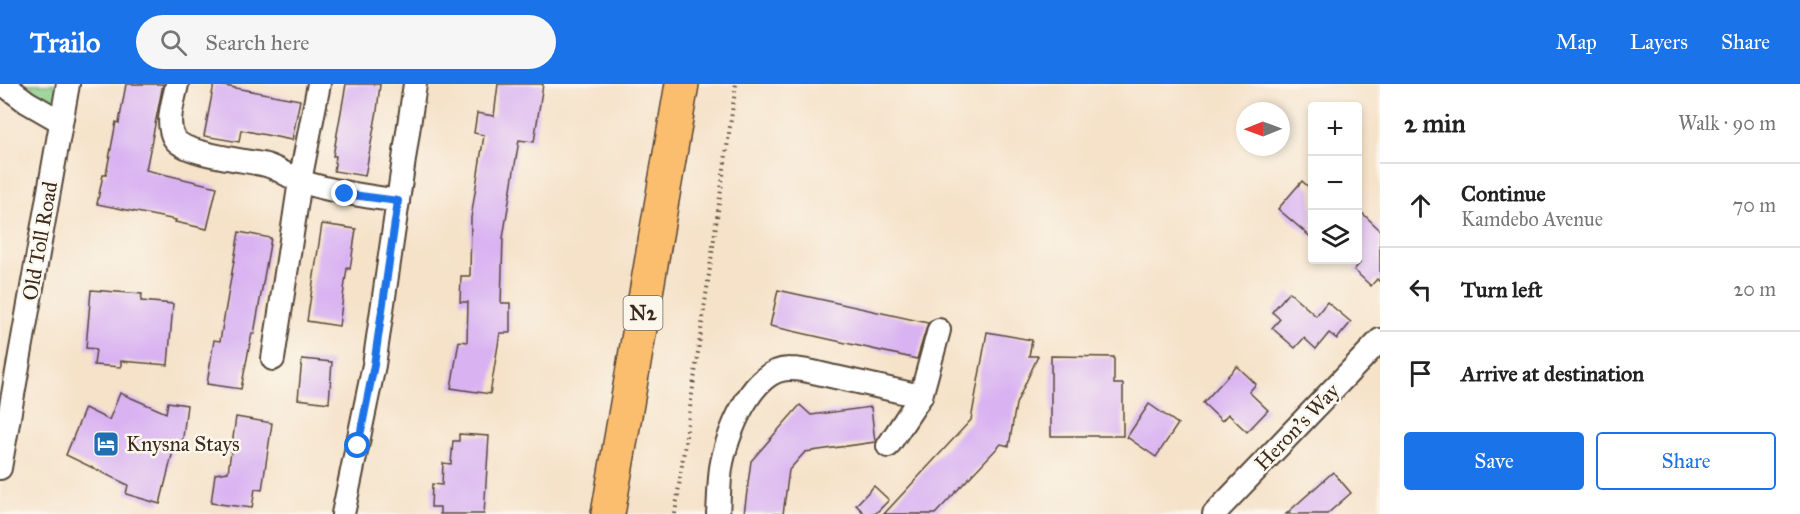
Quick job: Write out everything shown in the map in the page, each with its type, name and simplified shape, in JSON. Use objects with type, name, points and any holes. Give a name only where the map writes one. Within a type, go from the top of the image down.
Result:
[{"type":"highway","name":"N2","points":[[608,514],[682,84]]},
{"type":"street","points":[[3,84],[27,102],[60,121]]},
{"type":"street","name":"Old Toll Road","points":[[0,468],[68,84]]},
{"type":"street","points":[[177,84],[171,123],[174,139],[183,146],[195,151],[268,166],[300,181],[345,194],[398,201]]},
{"type":"street","points":[[273,359],[300,181],[319,84]]},
{"type":"street","points":[[343,514],[374,365],[415,84]]},
{"type":"street","points":[[888,446],[921,396],[939,330]]},
{"type":"street","name":"Heron's Way","points":[[1214,514],[1380,340]]},
{"type":"street","points":[[718,514],[722,468],[730,432],[747,400],[759,384],[774,371],[789,369],[813,372],[921,396]]},
{"type":"path","points":[[675,514],[736,84]]},
{"type":"green space","points":[[13,84],[63,84],[57,114]]},
{"type":"building","points":[[126,84],[163,84],[146,170],[217,187],[207,229],[175,222],[176,220],[97,204],[103,175],[106,175],[116,122],[119,123]]},
{"type":"building","points":[[214,84],[300,100],[292,140],[241,130],[239,142],[204,136]]},
{"type":"building","points":[[346,84],[380,84],[365,176],[334,171],[336,156],[333,156]]},
{"type":"building","points":[[498,84],[543,84],[534,142],[519,140],[503,238],[501,303],[510,303],[510,333],[500,333],[490,394],[451,388],[459,341],[467,342],[468,302],[460,302],[461,276],[470,276],[471,218],[484,135],[474,133],[477,113],[494,116]]},
{"type":"building","points":[[1302,181],[1308,186],[1308,235],[1278,209]]},
{"type":"building","points":[[1362,213],[1380,230],[1380,282],[1377,279],[1371,286],[1354,270],[1362,264]]},
{"type":"building","points":[[322,224],[356,229],[350,269],[347,268],[339,326],[307,321]]},
{"type":"building","points":[[239,232],[271,238],[254,334],[252,333],[241,389],[207,384],[214,340],[220,341]]},
{"type":"building","points":[[91,290],[142,294],[141,301],[173,304],[168,365],[121,361],[121,367],[94,365],[96,349],[86,348]]},
{"type":"building","points":[[778,290],[928,323],[917,359],[770,326]]},
{"type":"building","points":[[1289,292],[1316,316],[1327,302],[1351,322],[1337,339],[1329,333],[1316,349],[1304,338],[1295,348],[1272,328],[1280,319],[1272,312]]},
{"type":"building","points":[[987,332],[1032,340],[1029,356],[1038,356],[1016,404],[1009,446],[1001,444],[935,514],[884,514],[971,420]]},
{"type":"building","points":[[1051,356],[1114,357],[1114,384],[1123,384],[1123,436],[1051,436]]},
{"type":"building","points":[[302,359],[332,362],[329,403],[298,399]]},
{"type":"building","points":[[1237,366],[1256,384],[1249,392],[1268,410],[1247,432],[1228,414],[1222,421],[1203,403]]},
{"type":"building","points":[[120,393],[166,413],[168,402],[187,405],[181,453],[173,451],[160,504],[126,494],[128,485],[66,455],[85,408],[109,420]]},
{"type":"building","points":[[1149,404],[1178,424],[1156,457],[1127,437]]},
{"type":"building","points":[[800,405],[811,415],[871,407],[875,442],[805,452],[789,470],[783,514],[744,514],[751,461]]},
{"type":"building","points":[[236,417],[272,423],[262,490],[255,489],[252,508],[211,503],[215,474],[228,472]]},
{"type":"building","points":[[459,434],[489,436],[484,514],[440,514],[440,507],[431,507],[432,484],[442,485],[443,463],[451,464],[453,441],[459,441]]},
{"type":"building","points":[[1333,472],[1351,493],[1327,514],[1286,514]]},
{"type":"building","points":[[874,486],[889,500],[875,514],[865,514],[856,505]]},
{"type":"place","name":"Knysna Stays","points":[[106,444]]},
{"type":"route","points":[[345,194],[398,201],[374,365],[358,446]]}]
